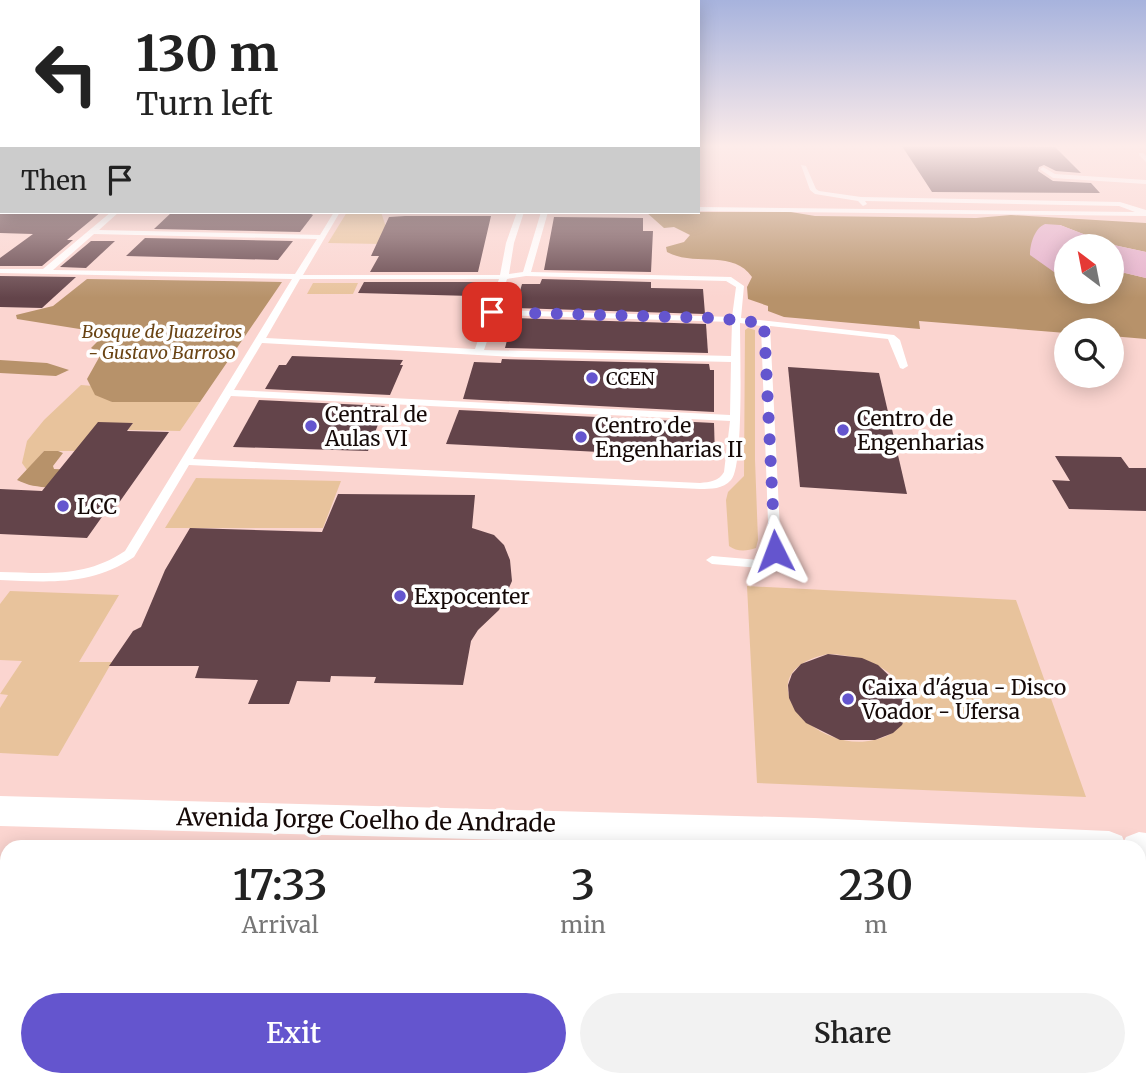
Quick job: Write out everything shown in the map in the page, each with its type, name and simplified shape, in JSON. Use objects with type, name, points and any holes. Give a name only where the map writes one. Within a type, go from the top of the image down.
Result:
[{"type":"street","name":"Avenida Jorge Coelho de Andrade","points":[[0,811],[788,832],[959,840]]},
{"type":"lane","points":[[844,197],[1121,204],[1146,214]]},
{"type":"lane","points":[[861,199],[865,211]]},
{"type":"lane","points":[[700,209],[1146,214]]},
{"type":"lane","points":[[45,272],[113,214]]},
{"type":"lane","points":[[0,576],[80,576],[100,573],[130,554],[336,214]]},
{"type":"lane","points":[[479,352],[504,277],[510,243],[519,214]]},
{"type":"lane","points":[[526,274],[544,214]]},
{"type":"lane","points":[[92,232],[321,237]]},
{"type":"lane","points":[[510,243],[536,244]]},
{"type":"lane","points":[[0,271],[299,277],[504,277],[526,274],[728,279],[740,286],[736,320],[735,418],[730,472],[726,479],[715,485],[186,462]]},
{"type":"lane","points":[[492,312],[736,320],[886,336],[895,340],[903,366]]},
{"type":"lane","points":[[712,560],[760,564],[766,562],[775,551],[764,323]]},
{"type":"lane","points":[[259,340],[479,352],[734,359]]},
{"type":"lane","points":[[226,393],[735,418]]},
{"type":"shaded area","points":[[346,214],[382,214],[386,227],[381,244],[328,243]]},
{"type":"shaded area","points":[[1045,224],[1060,225],[1083,234],[1054,234],[1054,272],[1030,255],[1038,229]]},
{"type":"shaded area","points":[[1124,247],[1146,252],[1146,278],[1125,273]]},
{"type":"shaded area","points":[[313,283],[358,283],[353,294],[307,294]]},
{"type":"shaded area","points":[[745,330],[755,330],[758,540],[756,548],[742,550],[729,546],[726,500],[728,492],[744,476]]},
{"type":"shaded area","points":[[81,385],[93,386],[112,402],[200,402],[180,431],[128,430],[133,423],[75,451],[44,451],[27,470],[22,463],[27,441],[44,420]]},
{"type":"shaded area","points":[[196,478],[341,481],[323,528],[165,528]]},
{"type":"shaded area","points":[[747,586],[1016,600],[1086,797],[757,783]],"holes":[[[828,654],[842,655],[882,668],[893,676],[901,687],[905,699],[904,714],[900,724],[889,735],[874,740],[851,741],[829,735],[810,724],[796,709],[788,693],[790,677],[802,663]]]},
{"type":"shaded area","points":[[10,591],[119,595],[79,662],[112,662],[58,756],[0,753],[0,708],[8,695],[0,694],[22,661],[0,660],[0,604]]},
{"type":"green space","points":[[791,212],[815,216],[976,218],[1011,215],[1146,223],[1146,252],[1124,247],[1124,234],[1083,234],[1060,225],[1059,234],[1054,234],[1054,304],[1124,304],[1124,273],[1146,278],[1146,339],[1124,337],[1124,318],[1054,318],[1054,332],[919,321],[920,329],[784,317],[768,311],[768,306],[748,299],[747,287],[752,277],[734,263],[689,258],[667,252],[666,247],[684,242],[690,235],[674,227],[664,228],[648,214]]},
{"type":"green space","name":"Bosque de Juazeiros - Gustavo Barroso","points":[[87,279],[282,282],[200,402],[112,402],[95,395],[87,379],[101,354],[91,348],[99,340],[99,335],[92,331],[17,319],[16,315],[53,306]]},
{"type":"green space","points":[[0,360],[47,363],[69,370],[56,376],[0,373]]},
{"type":"green space","points":[[44,451],[63,453],[53,466],[54,469],[126,472],[57,487],[30,485],[17,480]]},
{"type":"building","points":[[0,214],[99,214],[67,240],[73,240],[42,266],[0,266],[0,258],[33,234],[0,233]]},
{"type":"building","points":[[170,214],[313,215],[300,232],[154,229]]},
{"type":"building","points":[[491,216],[478,272],[370,272],[379,256],[371,256],[389,217]]},
{"type":"building","points":[[554,217],[643,218],[643,231],[653,231],[651,272],[544,270]]},
{"type":"building","points":[[145,238],[293,241],[278,260],[126,256]]},
{"type":"building","points":[[91,241],[115,241],[86,268],[60,267]]},
{"type":"building","points":[[0,276],[76,277],[42,308],[0,307]]},
{"type":"building","points":[[542,279],[651,282],[651,288],[703,289],[705,314],[515,308],[522,284],[540,284]]},
{"type":"building","points":[[364,282],[476,282],[472,296],[358,293]]},
{"type":"building","points":[[513,318],[706,324],[708,353],[505,348]]},
{"type":"building","points":[[292,356],[403,360],[400,365],[403,365],[390,395],[265,389],[279,365],[286,365]]},
{"type":"building","points":[[502,359],[709,364],[710,370],[714,370],[714,412],[463,399],[474,362],[501,363]]},
{"type":"building","name":"Centro de Engenharias","points":[[788,367],[879,373],[907,494],[800,487]]},
{"type":"building","name":"Central de Aulas VI","points":[[259,400],[385,406],[368,451],[233,447]]},
{"type":"building","name":"Centro de Engenharias II","points":[[459,410],[714,423],[715,458],[446,444]]},
{"type":"building","points":[[98,422],[133,423],[127,431],[169,432],[111,514],[104,514],[87,538],[0,534],[0,489],[42,491]]},
{"type":"building","points":[[1055,456],[1121,457],[1129,468],[1146,468],[1146,511],[1069,509],[1052,480],[1070,481]]},
{"type":"building","name":"Expocenter","points":[[338,494],[475,495],[472,528],[494,535],[504,545],[510,560],[512,581],[499,610],[478,630],[471,641],[463,685],[374,683],[376,677],[331,676],[330,682],[297,681],[289,704],[248,704],[258,680],[195,678],[199,666],[109,666],[133,631],[141,627],[165,570],[190,528],[322,532]]},
{"type":"building","name":"Caixa d'água - Disco Voador - Ufersa","points":[[828,654],[862,658],[878,665],[901,687],[907,700],[907,713],[902,725],[893,733],[875,740],[840,740],[806,723],[795,711],[789,698],[788,685],[792,674],[801,664]]},
{"type":"place","name":"CCEN","points":[[592,378]]},
{"type":"place","name":"Central de Aulas VI","points":[[311,426]]},
{"type":"place","name":"Centro de Engenharias","points":[[843,430]]},
{"type":"place","name":"Centro de Engenharias II","points":[[581,437]]},
{"type":"place","name":"LCC","points":[[63,506]]},
{"type":"place","name":"Expocenter","points":[[400,596]]},
{"type":"place","name":"Caixa d'água - Disco Voador - Ufersa","points":[[848,699]]},
{"type":"route","points":[[492,312],[715,318],[764,323],[775,551]]}]
